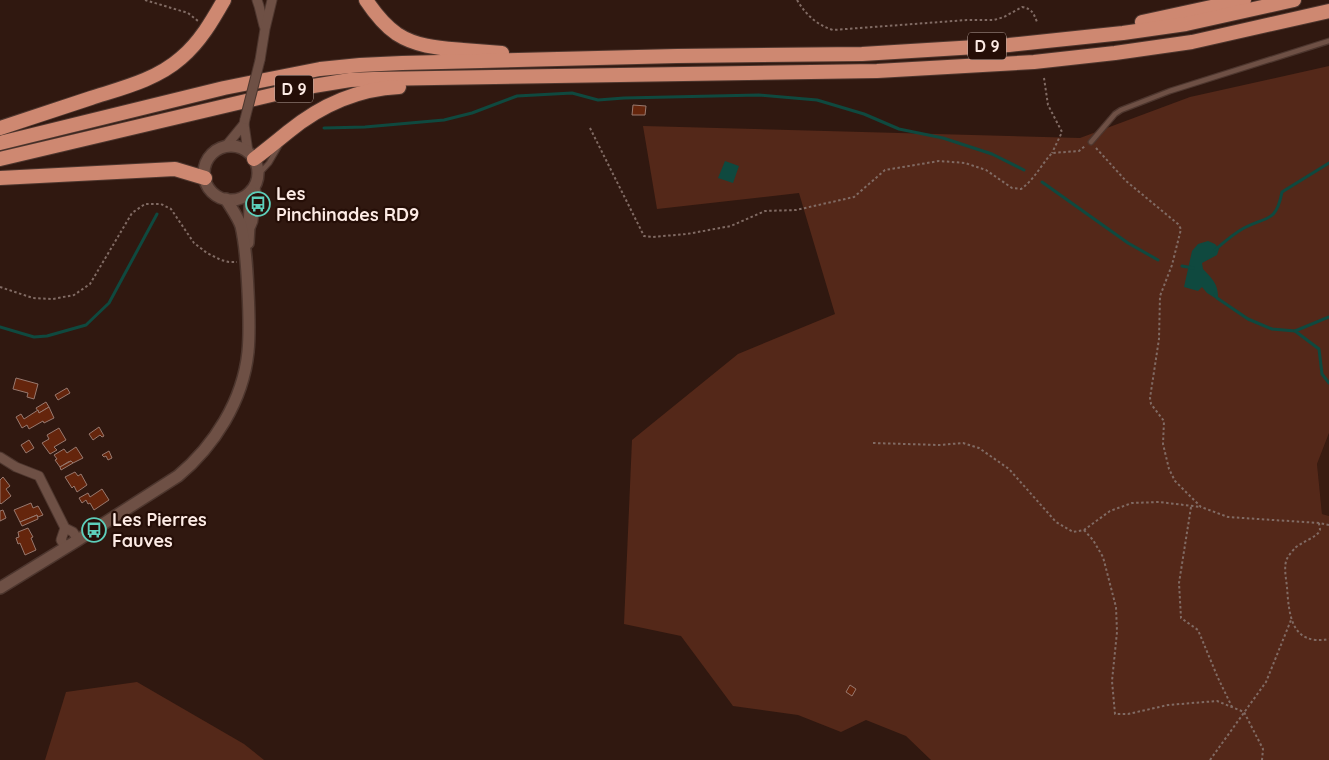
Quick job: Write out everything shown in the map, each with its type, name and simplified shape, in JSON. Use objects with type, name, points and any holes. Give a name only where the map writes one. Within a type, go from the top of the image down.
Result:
[{"type":"highway","points":[[0,128],[150,78],[169,68],[195,45],[224,0]]},
{"type":"highway","points":[[366,0],[396,33],[420,45],[436,48],[496,53],[677,56]]},
{"type":"highway","points":[[1052,41],[1244,0]]},
{"type":"highway","name":"D 9","points":[[0,143],[224,88],[320,69],[402,63],[677,56],[862,54],[1052,41],[1186,24],[1294,0]]},
{"type":"highway","name":"D 9","points":[[0,159],[329,83],[374,79],[877,70],[1034,62],[1192,42],[1329,11]]},
{"type":"highway","points":[[251,155],[328,105],[365,91],[385,88],[596,75]]},
{"type":"highway","points":[[0,178],[175,169],[205,178]]},
{"type":"street","points":[[257,0],[264,29]]},
{"type":"street","points":[[226,146],[244,122],[260,60],[264,29],[272,0]]},
{"type":"street","points":[[244,122],[251,155]]},
{"type":"street","points":[[246,262],[258,166],[251,155],[242,148],[234,146],[218,149],[206,161],[204,170],[207,186],[219,197],[235,199],[244,196],[255,183]]},
{"type":"street","points":[[0,588],[178,476],[192,465],[220,431],[242,381],[248,353],[249,322],[246,262],[240,225],[226,199]]},
{"type":"street","points":[[0,457],[16,467],[39,476],[65,528],[73,532],[78,540]]},
{"type":"street","points":[[65,528],[61,540],[66,548]]},
{"type":"lane","points":[[1091,142],[1115,114],[1121,110],[1161,94],[1329,41]]},
{"type":"lane","points":[[255,183],[289,131]]},
{"type":"path","points":[[145,0],[188,13],[207,28]]},
{"type":"path","points":[[797,0],[802,9],[821,26],[833,30],[967,20],[994,20],[1022,7],[1029,8],[1037,22]]},
{"type":"path","points":[[590,128],[644,236],[687,234],[730,226],[765,211],[796,210],[854,197],[885,170],[939,161],[965,163],[986,170],[1012,188],[1021,189],[1030,182],[1052,153],[1062,132],[1048,104],[1044,78]]},
{"type":"path","points":[[1052,153],[1079,151],[1091,142],[1126,181],[1178,224],[1181,229],[1172,265],[1160,296],[1159,338],[1150,398],[1151,404],[1164,421],[1163,444],[1169,469],[1175,481],[1201,506],[1228,517],[1329,525]]},
{"type":"path","points":[[0,287],[33,298],[54,299],[74,295],[90,284],[132,213],[145,204],[161,204],[171,210],[194,243],[207,253],[229,262],[246,262]]},
{"type":"path","points":[[873,443],[939,445],[963,443],[979,448],[1009,469],[1056,522],[1073,532],[1084,530],[1110,511],[1132,504],[1159,502],[1201,506]]},
{"type":"path","points":[[1191,506],[1179,583],[1181,618],[1198,630],[1232,707]]},
{"type":"path","points":[[1319,523],[1320,530],[1318,534],[1304,541],[1286,558],[1286,573],[1291,620],[1295,628],[1301,635],[1313,641],[1329,639]]},
{"type":"path","points":[[1084,530],[1093,540],[1103,557],[1116,607],[1117,632],[1112,681],[1114,714],[1128,714],[1168,705],[1217,702],[1244,712],[1263,749],[1262,760]]},
{"type":"path","points":[[1210,760],[1266,682],[1291,620]]},
{"type":"shaded area","points":[[1329,66],[1329,433],[1317,464],[1322,514],[1329,516],[1329,760],[931,760],[906,736],[866,720],[841,732],[798,715],[733,706],[681,636],[624,624],[632,440],[738,354],[835,314],[799,193],[657,209],[643,126],[1080,138],[1190,97]]},
{"type":"shaded area","points":[[1329,433],[1329,516],[1322,514],[1317,464]]},
{"type":"shaded area","points":[[137,682],[244,744],[264,760],[45,760],[66,692]]},
{"type":"water","points":[[725,161],[739,166],[733,183],[718,178]]},
{"type":"water","points":[[1208,241],[1215,244],[1219,249],[1217,255],[1202,263],[1203,269],[1217,288],[1218,296],[1215,298],[1202,287],[1198,291],[1184,287],[1192,251],[1198,244]]},
{"type":"building","points":[[633,105],[646,106],[645,115],[632,115]]},
{"type":"building","points":[[16,378],[38,384],[34,399],[27,397],[28,393],[13,389]]},
{"type":"building","points":[[67,388],[70,393],[58,400],[55,395]]},
{"type":"building","points":[[46,402],[49,407],[39,413],[36,408]]},
{"type":"building","points":[[49,407],[54,418],[44,423],[43,421],[29,429],[27,425],[22,428],[16,417],[21,414],[24,419],[38,410],[39,413]]},
{"type":"building","points":[[99,427],[104,436],[100,435],[93,440],[89,434]]},
{"type":"building","points":[[59,428],[66,440],[54,447],[57,450],[50,454],[42,443],[49,439],[47,435]]},
{"type":"building","points":[[29,440],[34,448],[26,453],[21,445]]},
{"type":"building","points":[[76,447],[83,458],[73,463],[71,461],[68,462],[60,467],[54,455],[64,449],[67,453]]},
{"type":"building","points":[[109,451],[112,458],[108,460],[106,456],[102,455]]},
{"type":"building","points":[[71,461],[73,463],[61,470],[60,467]]},
{"type":"building","points":[[75,472],[78,476],[81,474],[87,485],[77,492],[65,477]]},
{"type":"building","points":[[3,477],[10,486],[6,489],[11,496],[1,504],[0,480]]},
{"type":"building","points":[[102,489],[109,500],[94,510],[90,503],[88,504],[86,500],[82,503],[79,498],[88,493],[90,497]]},
{"type":"building","points":[[31,503],[33,508],[38,506],[43,515],[38,517],[37,515],[20,522],[14,510]]},
{"type":"building","points":[[3,510],[6,518],[0,521],[0,511]]},
{"type":"building","points":[[37,515],[38,519],[22,526],[20,522]]},
{"type":"building","points":[[28,528],[33,537],[31,538],[36,550],[25,555],[16,538],[19,537],[18,532]]},
{"type":"building","points":[[850,685],[856,689],[852,696],[846,692]]},
{"type":"waterway","points":[[324,128],[365,127],[444,120],[472,113],[517,96],[572,93],[598,100],[759,95],[817,100],[864,114],[899,129],[943,138],[992,154],[1024,170]]},
{"type":"waterway","points":[[1215,250],[1240,230],[1273,214],[1280,202],[1282,192],[1329,163]]},
{"type":"waterway","points":[[1042,182],[1128,243],[1158,260]]},
{"type":"waterway","points":[[0,327],[34,337],[47,336],[86,325],[109,303],[157,214]]},
{"type":"waterway","points":[[1182,266],[1193,268]]},
{"type":"waterway","points":[[1215,294],[1217,298],[1248,319],[1272,329],[1295,331],[1319,349],[1322,374],[1329,383]]},
{"type":"waterway","points":[[1295,331],[1329,317]]},
{"type":"place","name":"Les Pinchinades RD9","points":[[258,204]]},
{"type":"place","name":"Les Pierres Fauves","points":[[94,530]]}]
